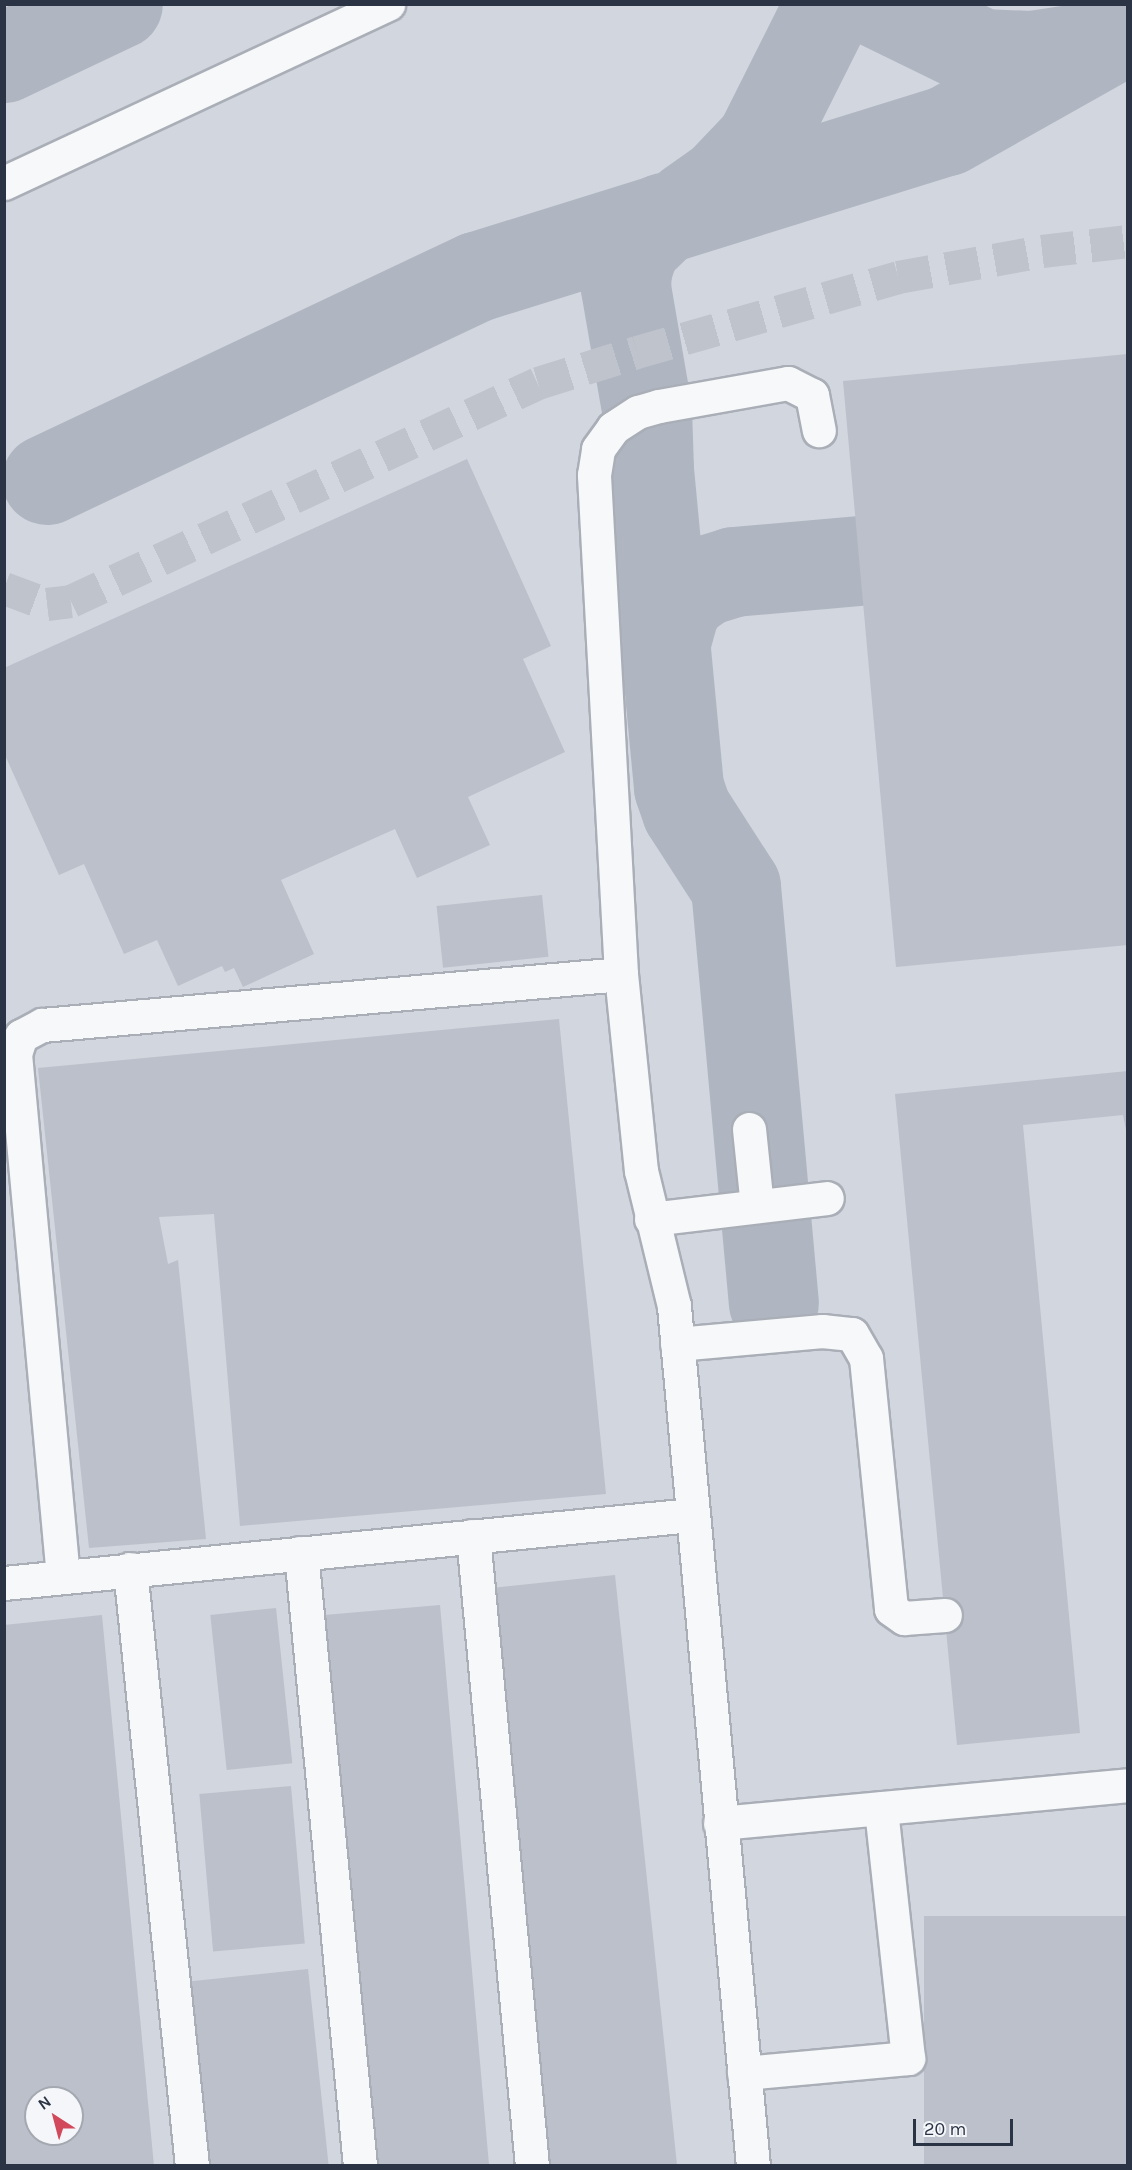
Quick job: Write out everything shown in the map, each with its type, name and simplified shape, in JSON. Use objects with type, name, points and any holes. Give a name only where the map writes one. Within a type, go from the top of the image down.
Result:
[{"type":"lane","points":[[4,183],[388,4]]},
{"type":"lane","points":[[753,2166],[691,1515],[674,1306],[641,1171],[621,974],[594,487],[598,449],[613,428],[638,412],[776,383],[795,385],[812,395],[819,430]]},
{"type":"lane","points":[[63,1577],[15,1054],[21,1036],[42,1025],[621,974]]},
{"type":"lane","points":[[749,1129],[757,1206]]},
{"type":"lane","points":[[651,1219],[827,1198]]},
{"type":"lane","points":[[677,1344],[831,1330],[852,1334],[867,1358],[891,1609],[904,1618],[945,1615]]},
{"type":"lane","points":[[4,1582],[691,1515]]},
{"type":"lane","points":[[473,1536],[532,2166]]},
{"type":"lane","points":[[300,1553],[360,2166]]},
{"type":"lane","points":[[130,1569],[192,2166]]},
{"type":"lane","points":[[720,1823],[1128,1785]]},
{"type":"lane","points":[[744,2073],[908,2058],[880,1808]]},
{"type":"shaded area","points":[[5,5],[1127,5],[1127,2165],[5,2166]]},
{"type":"building","points":[[1128,354],[1128,945],[896,967],[843,381]]},
{"type":"building","points":[[467,459],[551,646],[523,659],[565,752],[468,797],[490,845],[417,878],[395,829],[281,880],[314,954],[243,987],[234,968],[225,972],[222,966],[178,986],[157,940],[124,954],[84,864],[59,875],[4,753],[4,668]]},
{"type":"building","points":[[542,895],[548,957],[443,968],[437,906]]},
{"type":"building","points":[[559,1019],[606,1494],[240,1526],[214,1214],[159,1217],[168,1264],[178,1260],[206,1539],[89,1548],[38,1068]]},
{"type":"building","points":[[1128,1071],[1128,1140],[1123,1115],[1023,1125],[1080,1733],[957,1745],[895,1094]]},
{"type":"building","points":[[615,1575],[677,2166],[550,2166],[490,1588]]},
{"type":"building","points":[[440,1605],[489,2166],[370,2166],[321,1615]]},
{"type":"building","points":[[276,1608],[292,1763],[227,1770],[210,1615]]},
{"type":"building","points":[[102,1615],[154,2166],[4,2166],[4,1625]]},
{"type":"building","points":[[291,1786],[305,1943],[213,1951],[199,1794]]},
{"type":"building","points":[[924,1916],[1128,1916],[1128,2166],[924,2166]]},
{"type":"building","points":[[308,1969],[329,2166],[208,2166],[189,1982]]},
{"type":"taxiway","points":[[4,58],[118,4]]},
{"type":"taxiway","points":[[688,207],[722,183],[761,142],[830,4]]},
{"type":"taxiway","points":[[880,4],[982,54],[1032,56],[1091,47]]},
{"type":"taxiway","points":[[47,480],[477,277],[947,131],[1128,29]]},
{"type":"taxiway","points":[[664,218],[635,246],[627,270],[626,288],[647,409],[649,470],[679,788],[687,811],[736,887],[774,1303]]},
{"type":"taxiway","points":[[664,649],[675,609],[685,595],[705,581],[734,572],[860,561]]},
{"type":"tunnel","points":[[4,588],[47,604],[71,601],[538,383],[637,352],[898,277],[1042,251],[1128,241]]}]
